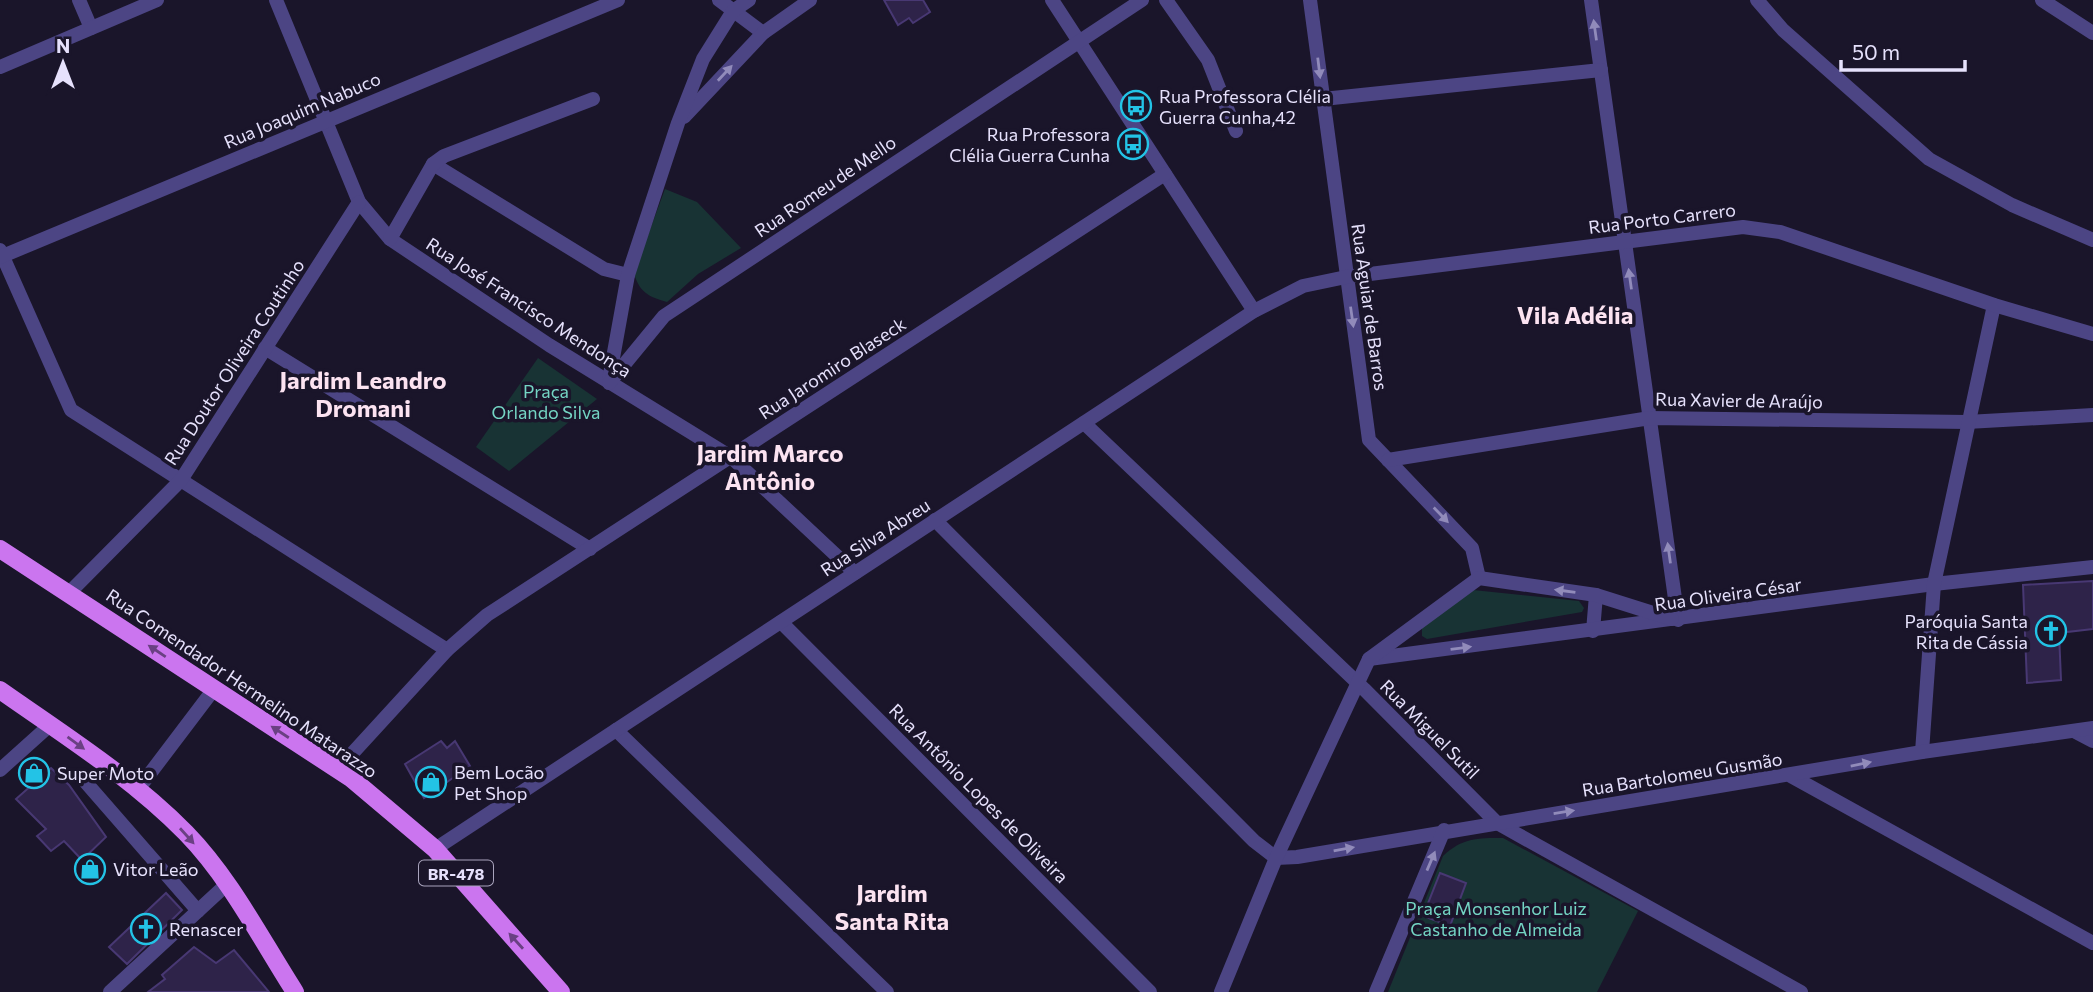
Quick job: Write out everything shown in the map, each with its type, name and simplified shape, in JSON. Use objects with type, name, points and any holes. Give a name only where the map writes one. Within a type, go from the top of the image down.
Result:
[{"type":"main road","name":"Rua Comendador Hermelino Matarazzo","points":[[0,549],[70,592],[338,769],[435,849],[561,992]]},
{"type":"main road","points":[[0,690],[139,788],[188,835],[226,885],[295,992]]},
{"type":"street","points":[[79,0],[91,28]]},
{"type":"street","points":[[0,67],[157,0]]},
{"type":"street","name":"Rua José Francisco Mendonça","points":[[276,0],[359,202],[390,239],[608,383],[730,457],[855,573]]},
{"type":"street","name":"Rua Joaquim Nabuco","points":[[1,254],[618,0]]},
{"type":"street","points":[[719,0],[763,33]]},
{"type":"street","points":[[608,383],[628,275],[678,123],[703,59],[733,11],[749,0]]},
{"type":"street","points":[[678,123],[763,33],[810,0]]},
{"type":"street","points":[[1052,0],[1254,311]]},
{"type":"street","name":"Rua Romeu de Mello","points":[[608,383],[664,316],[1142,0]]},
{"type":"street","points":[[1166,0],[1208,60],[1236,131]]},
{"type":"street","name":"Rua Aguiar de Barros","points":[[1310,0],[1369,440],[1472,548],[1479,578]]},
{"type":"street","points":[[1221,992],[1276,858],[1369,659],[1479,578],[1597,595],[1678,621],[1591,0]]},
{"type":"street","points":[[1757,0],[1783,30],[1929,159],[2012,205],[2093,240]]},
{"type":"street","points":[[2042,0],[2093,33]]},
{"type":"street","points":[[1323,99],[1601,70]]},
{"type":"street","points":[[390,239],[433,163],[444,156],[593,99]]},
{"type":"street","points":[[433,163],[604,269],[628,275]]},
{"type":"street","name":"Rua Jaromiro Blaseck","points":[[338,769],[447,650],[487,615],[1165,174]]},
{"type":"street","name":"Rua Doutor Oliveira Coutinho","points":[[70,592],[181,480],[359,202]]},
{"type":"street","name":"Rua Porto Carrero","points":[[1346,277],[1744,227],[1780,232],[1994,304],[2093,334]]},
{"type":"street","points":[[1,254],[71,410],[447,650]]},
{"type":"street","name":"Rua Silva Abreu","points":[[435,849],[1254,311],[1303,286],[1346,277]]},
{"type":"street","points":[[1922,752],[1934,584],[1994,304]]},
{"type":"street","points":[[265,348],[590,549]]},
{"type":"street","name":"Rua Xavier de Araújo","points":[[1388,460],[1650,418],[1967,422],[2093,415]]},
{"type":"street","name":"Rua Miguel Sutil","points":[[1084,422],[1357,683],[1497,823],[1801,992]]},
{"type":"street","points":[[935,520],[1254,841],[1276,858]]},
{"type":"street","name":"Rua Oliveira César","points":[[1369,659],[1678,621],[1934,584],[2093,567]]},
{"type":"street","points":[[1593,631],[1597,595]]},
{"type":"street","name":"Rua Antônio Lopes de Oliveira","points":[[781,622],[1150,992]]},
{"type":"street","points":[[1409,629],[1402,643],[1418,653]]},
{"type":"street","points":[[139,788],[214,689]]},
{"type":"street","points":[[0,770],[50,724]]},
{"type":"street","name":"Rua Bartolomeu Gusmão","points":[[1276,858],[1297,857],[1444,830],[1791,776],[1922,752],[2093,727]]},
{"type":"street","points":[[616,730],[887,992]]},
{"type":"street","points":[[2074,731],[2093,741]]},
{"type":"street","points":[[1832,799],[1833,769]]},
{"type":"street","points":[[1791,776],[2093,943]]},
{"type":"street","points":[[82,778],[198,911]]},
{"type":"street","points":[[1376,992],[1444,830]]},
{"type":"street","points":[[110,992],[226,885]]},
{"type":"green space","points":[[665,189],[697,202],[741,248],[698,274],[667,302],[646,293],[634,273]]},
{"type":"green space","name":"Praça Orlando Silva","points":[[538,358],[597,399],[509,471],[476,447]]},
{"type":"green space","points":[[1473,590],[1579,601],[1584,608],[1582,612],[1427,639],[1422,636],[1422,627]]},
{"type":"green space","name":"Praça Monsenhor Luiz Castanho de Almeida","points":[[1503,838],[1638,911],[1597,992],[1388,992],[1443,856],[1470,840]]},
{"type":"building","points":[[884,0],[923,0],[930,12],[913,23],[909,18],[898,25]]},
{"type":"building","name":"Paróquia Santa Rita de Cássia","points":[[2093,581],[2093,629],[2059,633],[2061,680],[2027,683],[2023,585]]},
{"type":"building","name":"Bem Locão Pet Shop","points":[[441,741],[447,748],[455,741],[470,766],[424,798],[405,764]]},
{"type":"building","points":[[51,768],[69,785],[106,837],[82,860],[64,841],[51,851],[37,836],[46,829],[16,799]]},
{"type":"building","points":[[1440,873],[1466,883],[1450,926],[1423,916]]},
{"type":"building","name":"Renascer","points":[[166,893],[182,910],[127,964],[109,947]]},
{"type":"building","points":[[194,947],[216,963],[234,950],[269,992],[148,992],[165,979],[162,975]]},
{"type":"place","name":"Rua Professora Clélia Guerra Cunha,42","points":[[1136,106]]},
{"type":"place","name":"Rua Professora Clélia Guerra Cunha","points":[[1133,144]]},
{"type":"place","name":"Paróquia Santa Rita de Cássia","points":[[2051,631]]},
{"type":"place","name":"Super Moto","points":[[34,773]]},
{"type":"place","name":"Bem Locão Pet Shop","points":[[431,782]]},
{"type":"place","name":"Vitor Leão","points":[[90,869]]},
{"type":"place","name":"Renascer","points":[[146,929]]},
{"type":"district","name":"Vila Adélia","points":[[1575,314]]},
{"type":"district","name":"Jardim Leandro Dromani","points":[[363,393]]},
{"type":"district","name":"Jardim Marco Antônio","points":[[770,466]]},
{"type":"district","name":"Jardim Santa Rita","points":[[892,906]]}]
